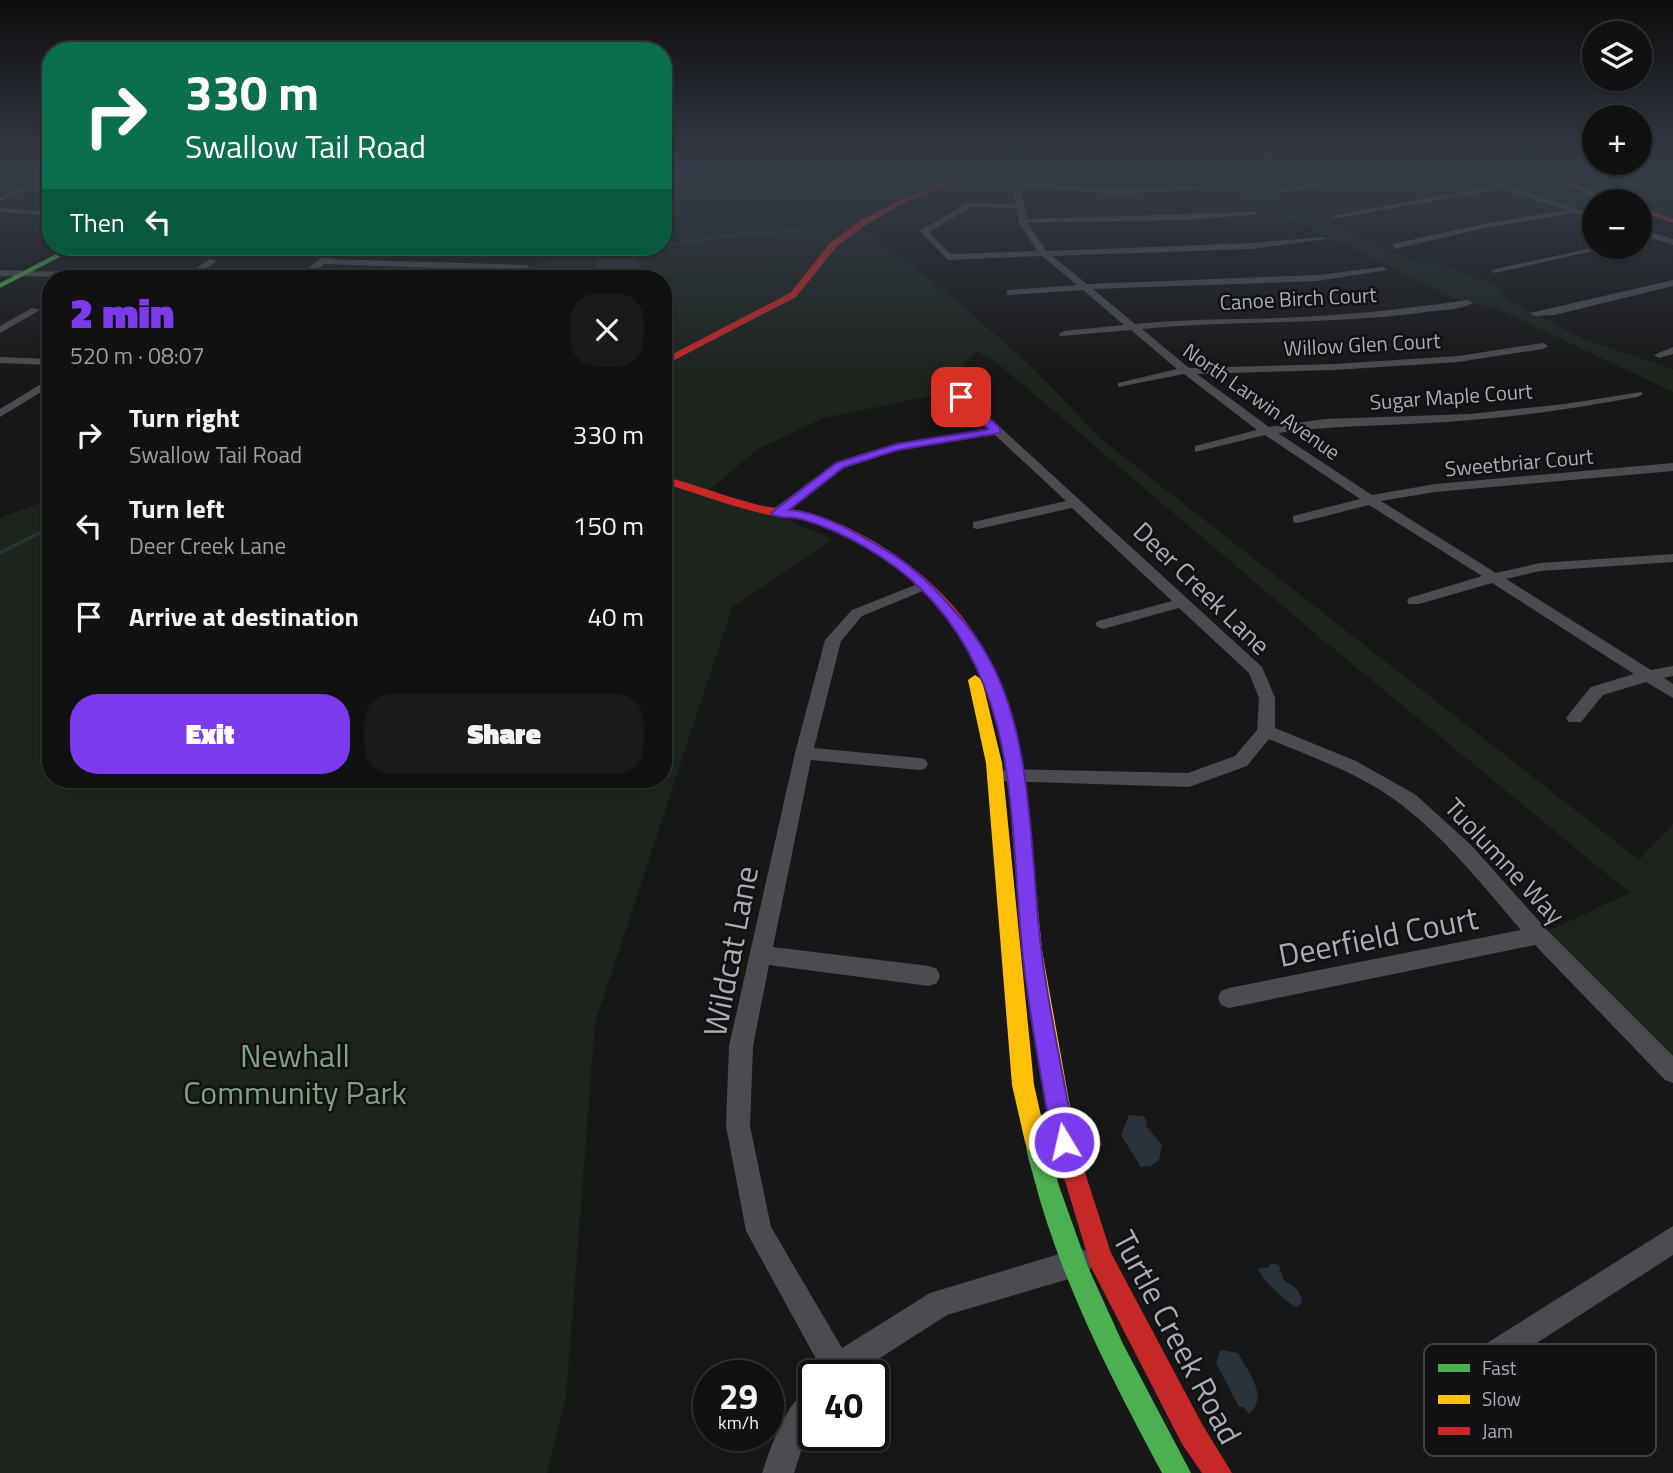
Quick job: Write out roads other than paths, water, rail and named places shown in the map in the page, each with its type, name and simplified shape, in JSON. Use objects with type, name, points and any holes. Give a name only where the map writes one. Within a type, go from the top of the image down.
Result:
[{"type":"main road","points":[[672,358],[793,295],[804,286],[838,241]]},
{"type":"main road","points":[[0,273],[42,252]]},
{"type":"main road","points":[[0,286],[58,256]]},
{"type":"main road","name":"Turtle Creek Road","points":[[672,482],[777,513],[802,514],[889,556],[918,588],[961,626],[982,658],[1003,713],[1016,775],[1032,950],[1086,1261],[1122,1373],[1177,1473]]},
{"type":"main road","name":"Turtle Creek Road","points":[[918,588],[971,668],[981,696],[994,763],[1023,1085],[1045,1180],[1086,1261],[1192,1434],[1219,1473]]},
{"type":"street","points":[[933,241],[948,257],[1252,246],[1305,241]]},
{"type":"street","name":"North Larwin Avenue","points":[[1033,241],[1043,253],[1183,371],[1266,431],[1673,692]]},
{"type":"street","points":[[1395,246],[1418,241]]},
{"type":"street","points":[[1495,270],[1582,252]]},
{"type":"street","points":[[310,270],[328,256]]},
{"type":"street","points":[[199,270],[213,261]]},
{"type":"street","points":[[322,261],[526,268]]},
{"type":"street","points":[[421,270],[426,265]]},
{"type":"street","points":[[1010,293],[1137,283],[1219,283],[1318,278],[1383,270]]},
{"type":"street","points":[[0,273],[42,275]]},
{"type":"street","points":[[1535,313],[1554,312],[1673,283]]},
{"type":"street","name":"Canoe Birch Court","points":[[1064,334],[1130,325],[1302,320],[1403,312],[1468,303]]},
{"type":"street","points":[[0,330],[35,310]]},
{"type":"street","name":"Willow Glen Court","points":[[1122,385],[1183,371],[1334,367],[1458,359],[1543,346]]},
{"type":"street","points":[[1659,355],[1673,350]]},
{"type":"street","points":[[0,360],[42,362]]},
{"type":"street","points":[[0,414],[42,387]]},
{"type":"street","name":"Deer Creek Lane","points":[[946,394],[961,397],[1256,671],[1267,698],[1266,731]]},
{"type":"street","name":"Sugar Maple Court","points":[[1199,449],[1266,431],[1325,423],[1470,417],[1565,407],[1637,394]]},
{"type":"street","points":[[777,513],[840,465],[897,447],[997,431]]},
{"type":"street","name":"Sweetbriar Court","points":[[1298,519],[1360,505],[1369,499],[1435,488],[1673,467]]},
{"type":"street","points":[[978,525],[1076,503]]},
{"type":"street","points":[[1414,601],[1540,567],[1673,558]]},
{"type":"street","name":"Wildcat Lane","points":[[829,1360],[759,1231],[738,1126],[741,1046],[804,753],[833,640],[857,613],[918,588]]},
{"type":"street","points":[[1103,624],[1182,603]]},
{"type":"street","points":[[1575,718],[1597,691],[1673,671]]},
{"type":"street","points":[[994,776],[1189,779],[1241,761],[1266,731]]},
{"type":"street","name":"Tuolumne Way","points":[[1266,731],[1350,766],[1409,800],[1464,850],[1539,935],[1673,1072]]},
{"type":"street","points":[[804,753],[919,764]]},
{"type":"street","name":"Deerfield Court","points":[[1229,998],[1539,935]]},
{"type":"street","points":[[760,955],[929,976]]},
{"type":"street","points":[[1510,1344],[1673,1239]]},
{"type":"street","points":[[853,1360],[940,1303],[1086,1261]]},
{"type":"street","points":[[778,1473],[790,1437],[798,1425]]},
{"type":"waterway","points":[[672,244],[694,241]]},
{"type":"waterway","points":[[0,553],[42,532]]},
{"type":"park label","name":"Newhall Community Park","points":[[295,1074]]}]
